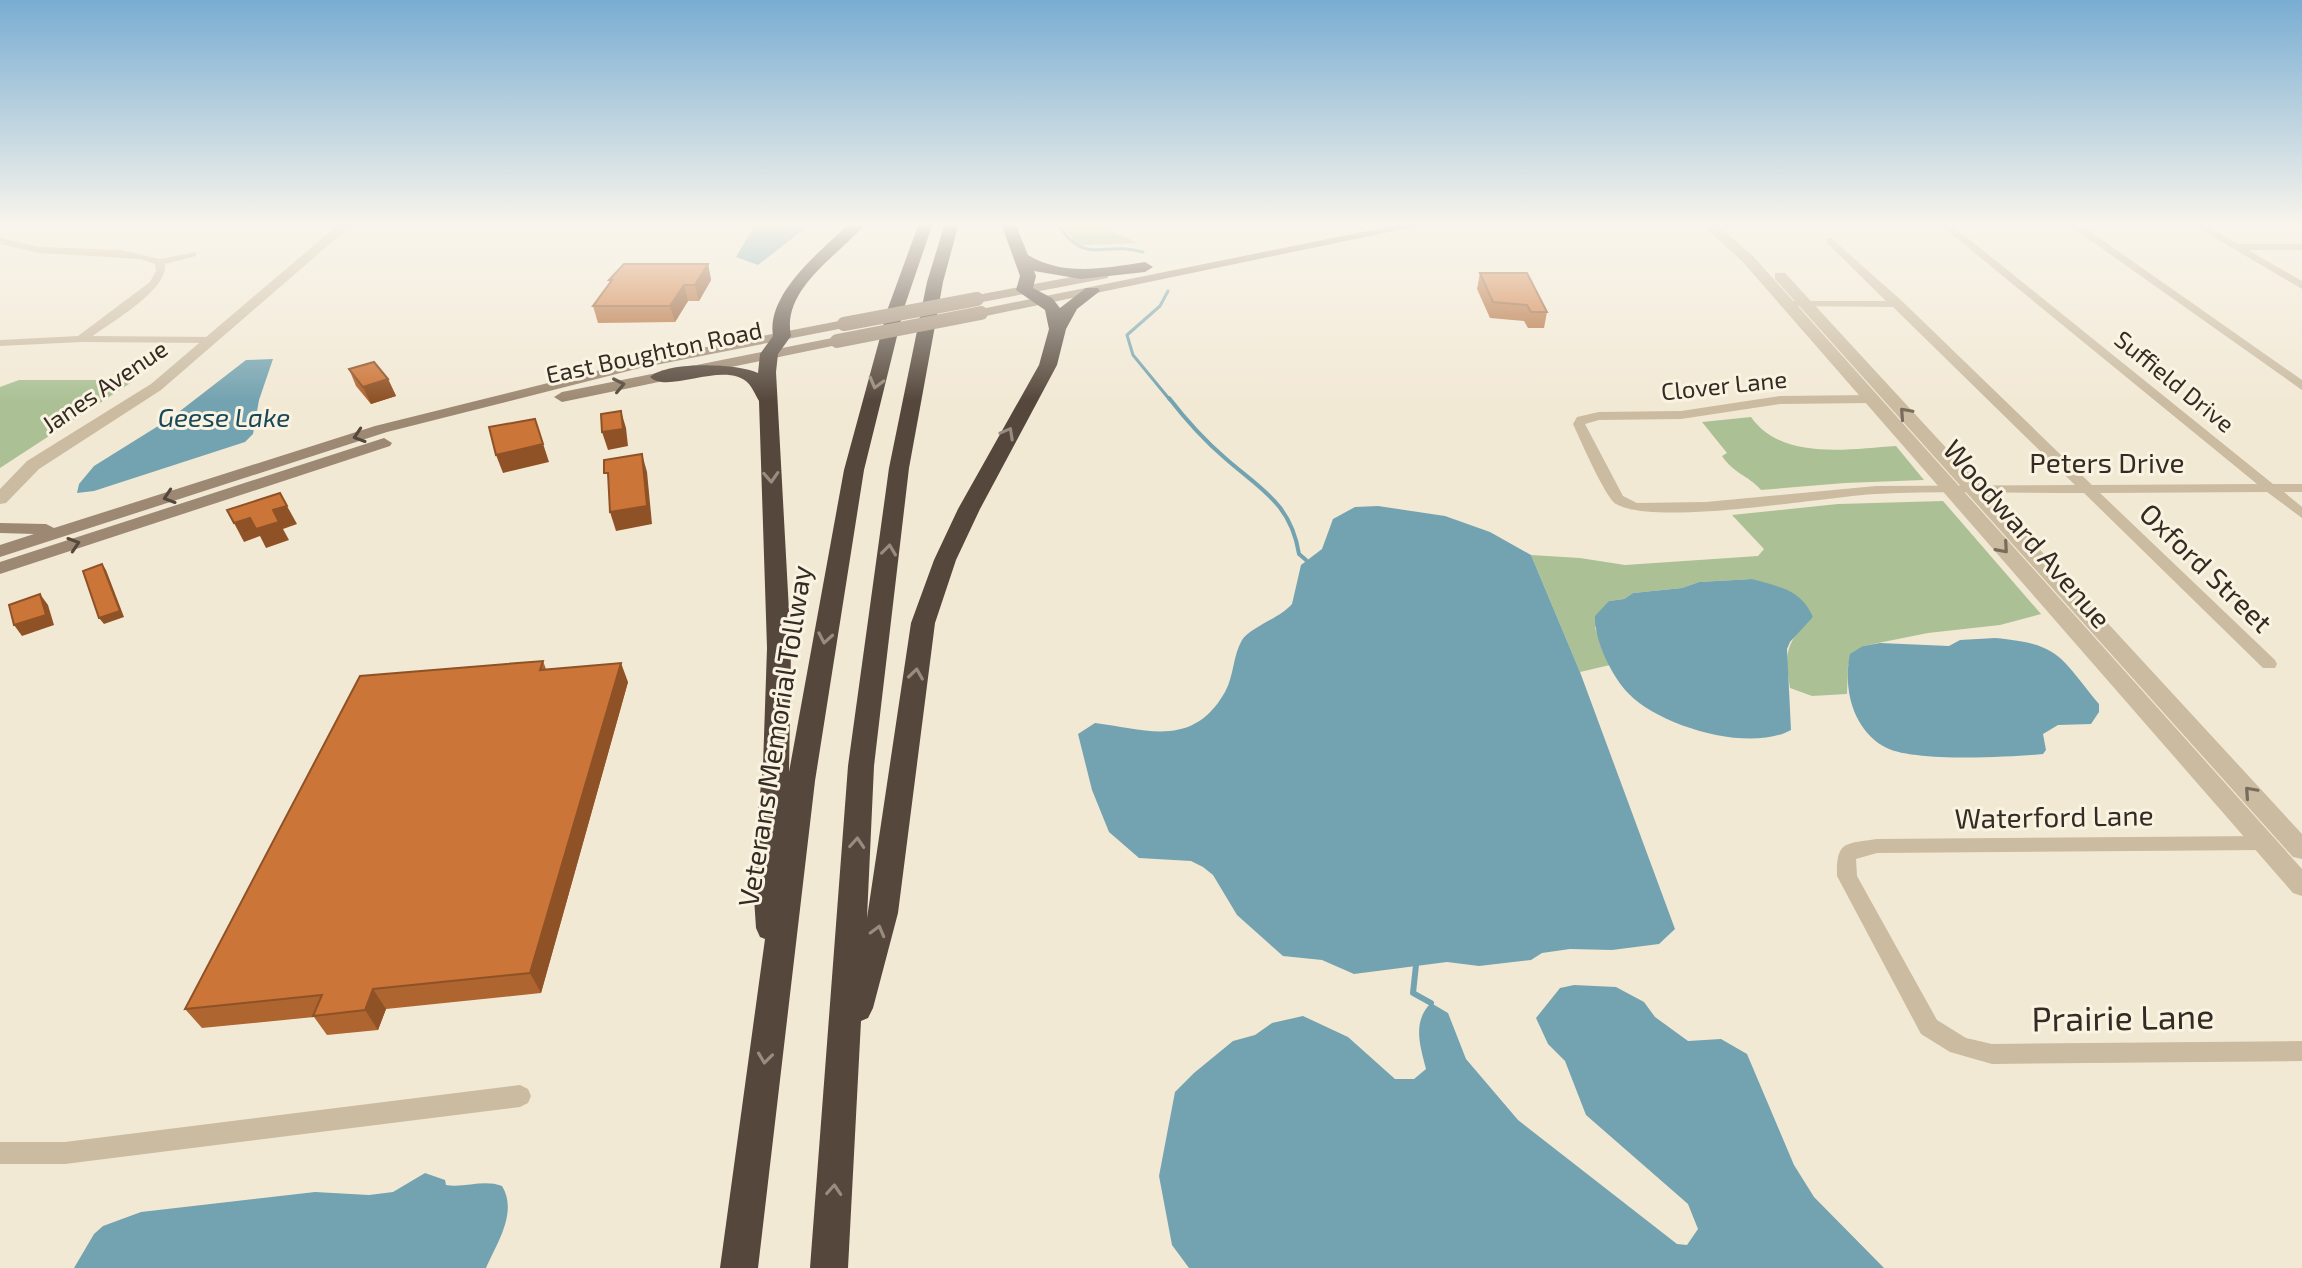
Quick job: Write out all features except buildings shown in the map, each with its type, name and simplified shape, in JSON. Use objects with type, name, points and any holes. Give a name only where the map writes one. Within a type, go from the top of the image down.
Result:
[{"type":"highway","points":[[775,981],[767,867],[776,766],[779,648],[767,399],[769,354],[782,336],[779,320],[799,282]]},
{"type":"highway","points":[[894,282],[892,289],[896,308]]},
{"type":"highway","name":"Veterans Memorial Tollway","points":[[739,1268],[803,767],[854,470],[905,282]]},
{"type":"highway","points":[[829,1268],[861,766],[899,468],[937,282]]},
{"type":"highway","points":[[928,316],[944,294],[948,282]]},
{"type":"highway","points":[[1028,282],[1024,290],[1048,300],[1057,330]]},
{"type":"highway","points":[[843,1061],[883,913],[923,623],[951,547],[1010,430],[1048,365],[1057,330],[1070,306],[1092,291]]},
{"type":"highway","points":[[659,377],[719,371],[742,373],[756,380],[767,399]]},
{"type":"main road","name":"East Boughton Road","points":[[0,568],[446,424],[837,341],[979,306],[1024,290],[1065,282]]},
{"type":"main road","name":"East Boughton Road","points":[[0,551],[381,429],[640,364],[844,324],[1048,300],[1135,282]]},
{"type":"main road","points":[[0,528],[37,530],[81,525]]},
{"type":"street","points":[[81,339],[156,282]]},
{"type":"street","name":"Janes Avenue","points":[[0,499],[33,465],[156,387],[203,340],[269,282]]},
{"type":"street","name":"Janes Avenue","points":[[0,476],[203,340],[275,282]]},
{"type":"street","name":"Woodward Avenue","points":[[1773,282],[1975,490],[2302,850]]},
{"type":"street","name":"Woodward Avenue","points":[[1780,282],[1871,399],[2302,886]]},
{"type":"street","name":"Oxford Street","points":[[1875,282],[2269,664]]},
{"type":"street","name":"Suffield Drive","points":[[2016,282],[2302,514]]},
{"type":"street","points":[[2155,282],[2302,386]]},
{"type":"street","points":[[1796,304],[1899,304]]},
{"type":"street","points":[[0,343],[81,339],[203,340]]},
{"type":"street","name":"Clover Lane","points":[[1625,503],[1617,499],[1580,430],[1582,420],[1599,416],[1681,415],[1780,400],[1871,399]]},
{"type":"street","name":"Peters Drive","points":[[1625,503],[1648,508],[1683,508],[1850,492],[1952,489],[2302,488]]},
{"type":"street","name":"Waterford Lane","points":[[1947,1042],[1929,1027],[1918,1009],[1847,876],[1846,856],[1853,850],[1877,846],[2264,843]]},
{"type":"street","name":"Prairie Lane","points":[[1947,1042],[1968,1051],[1992,1054],[2302,1051]]},
{"type":"street","points":[[0,1153],[65,1153],[520,1096]]},
{"type":"green space","points":[[19,380],[135,380],[0,468],[0,387]]},
{"type":"green space","points":[[1751,417],[1764,431],[1780,441],[1798,446],[1838,450],[1896,446],[1924,480],[1761,490],[1727,462],[1722,456],[1727,453],[1702,422]]},
{"type":"green space","points":[[1943,501],[2041,614],[2000,625],[1928,633],[1863,646],[1848,665],[1847,694],[1812,696],[1790,688],[1787,665],[1789,648],[1813,617],[1752,579],[1699,582],[1682,588],[1633,593],[1624,599],[1609,601],[1595,628],[1610,665],[1580,672],[1531,555],[1625,565],[1758,556],[1764,549],[1732,515],[1838,504]]},
{"type":"water","name":"Geese Lake","points":[[273,359],[259,400],[253,434],[245,442],[94,491],[77,493],[79,484],[94,466],[171,418],[246,360]]},
{"type":"water","points":[[1378,506],[1445,516],[1490,532],[1531,555],[1580,672],[1675,929],[1659,944],[1612,950],[1570,949],[1542,953],[1531,960],[1479,966],[1447,962],[1354,974],[1322,960],[1283,956],[1237,915],[1213,875],[1203,867],[1191,861],[1139,858],[1109,832],[1092,790],[1078,734],[1095,723],[1168,731],[1199,721],[1225,692],[1242,640],[1292,604],[1301,565],[1322,549],[1333,519],[1355,507]]},
{"type":"water","points":[[1752,579],[1796,595],[1813,617],[1787,649],[1791,730],[1752,739],[1706,733],[1661,716],[1629,694],[1611,668],[1595,626],[1595,616],[1609,601],[1624,599],[1633,593],[1682,588],[1699,582]]},
{"type":"water","points":[[1995,638],[2033,644],[2057,655],[2099,704],[2099,712],[2091,724],[2058,725],[2043,734],[2046,750],[2043,754],[1937,757],[1914,755],[1883,746],[1872,738],[1857,718],[1849,693],[1848,667],[1850,654],[1863,646],[1880,643],[1949,646],[1960,640]]},
{"type":"water","points":[[1574,985],[1616,987],[1644,1002],[1655,1017],[1688,1041],[1721,1039],[1747,1054],[1794,1165],[1814,1197],[1884,1268],[1189,1268],[1172,1245],[1159,1176],[1175,1092],[1194,1073],[1233,1041],[1255,1035],[1272,1023],[1303,1016],[1348,1037],[1395,1079],[1414,1079],[1426,1069],[1419,1026],[1431,1003],[1448,1013],[1466,1059],[1518,1120],[1677,1244],[1687,1245],[1698,1229],[1688,1204],[1586,1115],[1565,1061],[1548,1044],[1536,1018],[1560,988]]},
{"type":"water","points":[[425,1173],[445,1180],[446,1185],[488,1183],[502,1186],[508,1206],[507,1217],[486,1268],[74,1268],[94,1234],[103,1226],[141,1212],[315,1192],[369,1195],[393,1192]]},
{"type":"waterway","points":[[1168,291],[1160,306],[1127,335],[1133,355],[1170,400]]},
{"type":"waterway","points":[[1169,398],[1210,444],[1272,498],[1289,522],[1299,554],[1306,560]]},
{"type":"waterway","points":[[1416,965],[1413,993],[1431,1003]]}]
